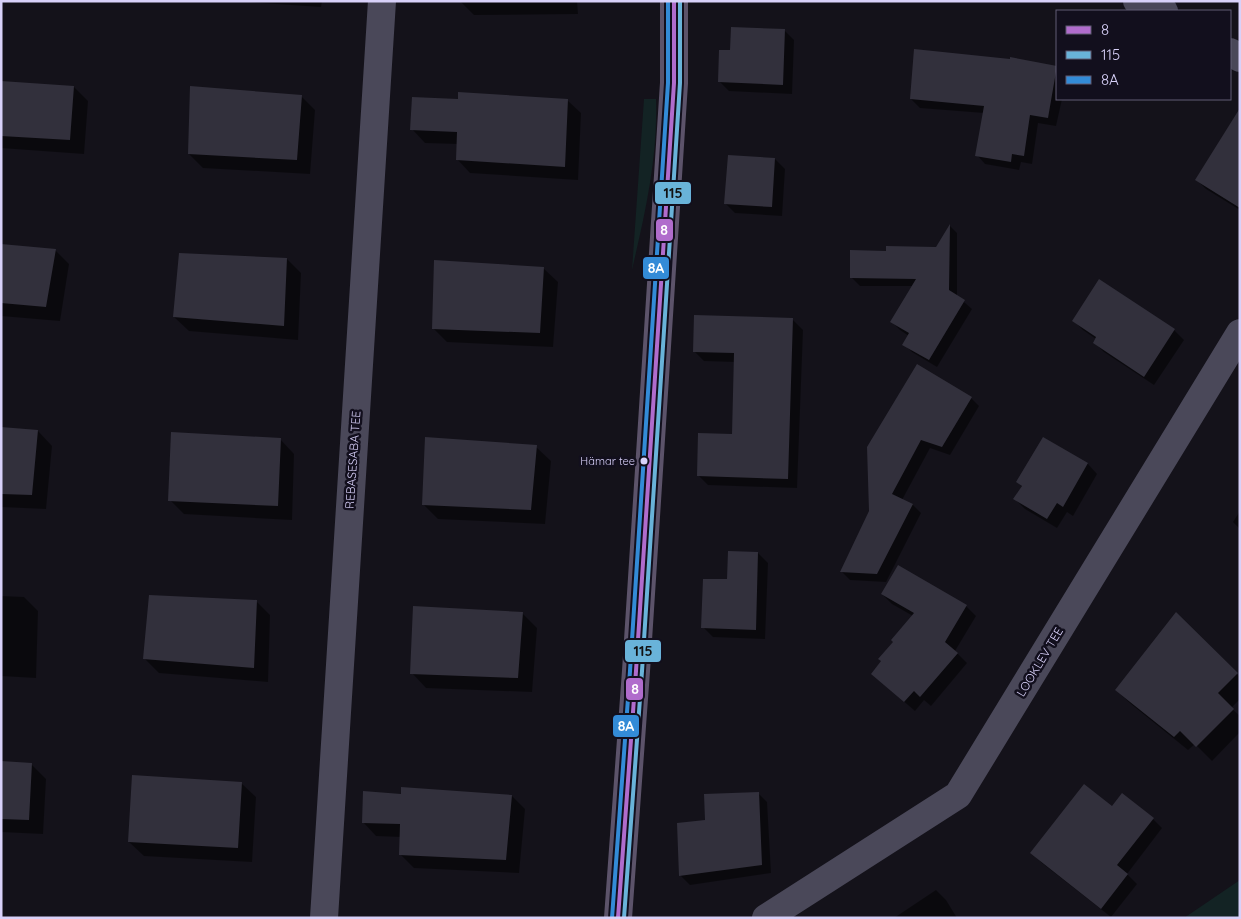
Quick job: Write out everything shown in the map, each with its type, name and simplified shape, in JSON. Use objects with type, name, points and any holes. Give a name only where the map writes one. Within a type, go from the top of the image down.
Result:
[{"type":"main road","points":[[618,918],[674,82],[674,1]]},
{"type":"street","name":"REBASESABA TEE","points":[[324,918],[382,1]]},
{"type":"street","points":[[1137,1],[1154,5],[1162,10]]},
{"type":"street","name":"LOOKLEV TEE","points":[[766,918],[958,796],[1240,333]]},
{"type":"shaded area","points":[[644,99],[656,99],[655,143],[646,206],[632,270]]},
{"type":"shaded area","points":[[1240,880],[1240,918],[1184,918]]},
{"type":"building","points":[[731,27],[785,29],[783,85],[718,82],[719,50],[730,50]]},
{"type":"building","points":[[914,49],[1010,59],[1010,57],[1056,66],[1048,118],[1030,115],[1024,156],[1012,154],[1011,162],[975,156],[984,106],[910,99]]},
{"type":"building","points":[[1,81],[74,86],[70,140],[1,136]]},
{"type":"building","points":[[190,86],[302,95],[297,160],[188,154]]},
{"type":"building","points":[[458,92],[568,99],[565,167],[456,160],[457,132],[410,130],[412,97],[458,99]]},
{"type":"building","points":[[1240,108],[1240,208],[1195,180]]},
{"type":"building","points":[[728,155],[775,158],[772,207],[724,204]]},
{"type":"building","points":[[950,224],[949,290],[965,300],[929,360],[902,345],[909,333],[890,322],[916,279],[850,278],[850,250],[886,251],[886,246],[936,247]]},
{"type":"building","points":[[1,244],[56,249],[46,307],[1,303]]},
{"type":"building","points":[[179,253],[287,258],[284,326],[173,317]]},
{"type":"building","points":[[434,260],[544,267],[540,333],[432,329]]},
{"type":"building","points":[[1099,279],[1175,329],[1144,377],[1093,343],[1096,337],[1072,321]]},
{"type":"building","points":[[694,315],[793,318],[788,479],[697,476],[698,433],[732,434],[734,353],[693,352]]},
{"type":"building","points":[[917,364],[972,397],[942,447],[921,440],[892,494],[913,504],[877,574],[840,572],[869,511],[867,447]]},
{"type":"building","points":[[1,427],[38,430],[32,495],[1,494]]},
{"type":"building","points":[[171,432],[281,438],[278,506],[168,501]]},
{"type":"building","points":[[425,437],[537,445],[531,510],[422,505]]},
{"type":"building","points":[[1043,437],[1088,463],[1063,507],[1057,503],[1047,519],[1013,499],[1022,486],[1016,482]]},
{"type":"building","points":[[728,551],[758,552],[756,630],[701,628],[703,579],[727,579]]},
{"type":"building","points":[[898,565],[967,605],[945,642],[958,653],[920,697],[914,691],[904,702],[871,674],[881,661],[878,659],[893,642],[891,640],[914,613],[881,594]]},
{"type":"building","points":[[149,595],[257,600],[254,668],[143,659]]},
{"type":"building","points":[[413,606],[523,612],[518,678],[410,674]]},
{"type":"building","points":[[1176,612],[1238,673],[1218,693],[1234,709],[1196,747],[1180,731],[1174,737],[1115,690]]},
{"type":"building","points":[[1,761],[32,763],[29,820],[1,819]]},
{"type":"building","points":[[132,775],[242,782],[238,848],[128,842]]},
{"type":"building","points":[[1084,784],[1112,806],[1122,793],[1154,818],[1117,865],[1128,874],[1101,909],[1030,853]]},
{"type":"building","points":[[401,787],[512,795],[506,860],[399,855],[400,824],[362,823],[363,791],[401,794]]},
{"type":"building","points":[[759,792],[762,865],[679,876],[677,823],[705,820],[704,794]]},
{"type":"transit line","name":"8A","points":[[612,918],[668,83],[668,1]]},
{"type":"transit line","name":"8","points":[[618,918],[674,83],[674,1]]},
{"type":"transit line","name":"115","points":[[624,918],[680,83],[680,1]]},
{"type":"place","name":"Hämar tee","points":[[644,461]]}]
